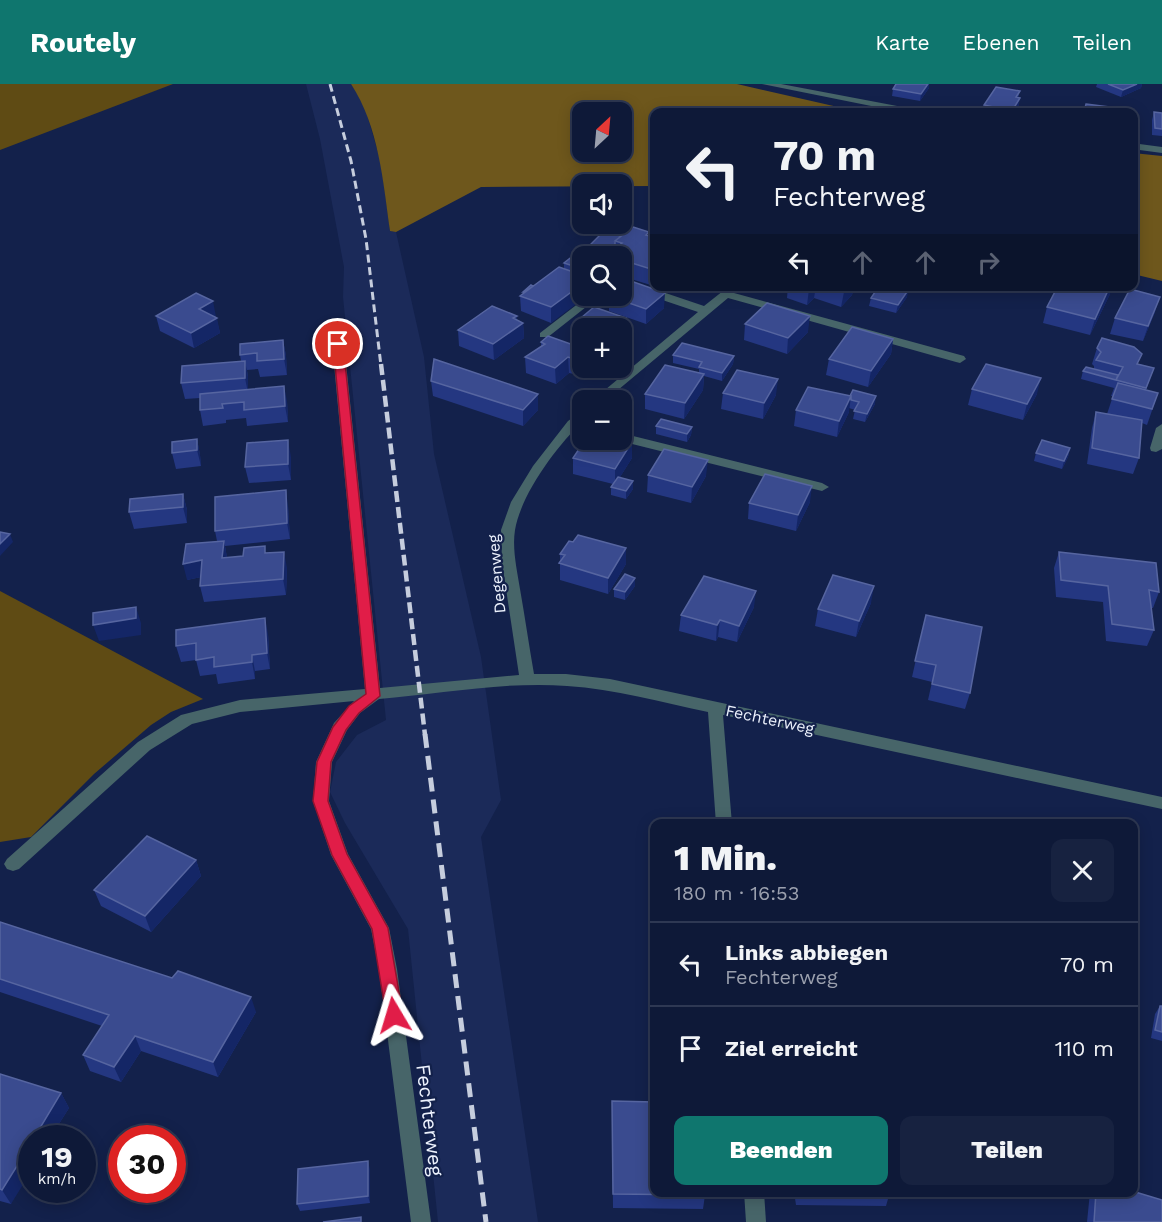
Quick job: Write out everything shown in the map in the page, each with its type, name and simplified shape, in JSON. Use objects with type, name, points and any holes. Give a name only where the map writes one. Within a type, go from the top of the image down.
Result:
[{"type":"street","points":[[767,84],[892,108]]},
{"type":"street","points":[[1138,147],[1162,150]]},
{"type":"street","points":[[632,285],[706,310]]},
{"type":"street","points":[[611,390],[729,291]]},
{"type":"street","points":[[733,291],[960,359]]},
{"type":"street","points":[[544,335],[581,306]]},
{"type":"street","points":[[13,864],[144,746],[188,719],[240,706],[373,696],[338,344]]},
{"type":"street","points":[[1156,448],[1162,428]]},
{"type":"street","name":"Degenweg","points":[[527,680],[509,559],[508,528],[520,501],[552,447],[572,430]]},
{"type":"street","points":[[632,440],[822,487]]},
{"type":"street","name":"Fechterweg","points":[[421,1222],[388,969],[380,928],[340,855],[321,801],[324,762],[340,727],[354,710],[373,696],[527,680],[566,680],[610,685],[1162,803]]},
{"type":"street","points":[[715,707],[724,819]]},
{"type":"street","points":[[754,1197],[756,1222]]},
{"type":"shaded area","points":[[0,84],[173,84],[0,150]]},
{"type":"shaded area","points":[[306,84],[351,84],[364,104],[381,163],[390,231],[396,232],[424,357],[434,454],[481,657],[501,800],[481,837],[538,1222],[438,1222],[408,929],[345,823],[330,792],[336,762],[357,735],[386,720],[343,297],[344,267],[320,139]]},
{"type":"shaded area","points":[[351,84],[737,84],[842,108],[650,108],[650,186],[632,186],[632,174],[572,174],[572,186],[481,187],[396,232],[390,231],[374,136]]},
{"type":"shaded area","points":[[1138,154],[1162,156],[1162,281],[1138,275]]},
{"type":"shaded area","points":[[0,591],[203,699],[171,712],[151,725],[94,774],[31,837],[0,842]]},
{"type":"building","points":[[896,84],[928,84],[921,94],[893,89]]},
{"type":"building","points":[[1108,84],[1137,84],[1123,90]]},
{"type":"building","points":[[996,87],[1020,91],[1016,97],[1020,98],[1014,108],[984,105]]},
{"type":"building","points":[[1086,104],[1117,108],[1085,108]]},
{"type":"building","points":[[1154,112],[1162,113],[1162,129],[1155,128]]},
{"type":"building","points":[[633,227],[649,232],[646,235],[650,236],[650,269],[632,263],[632,246],[618,246],[622,243],[615,241],[624,234],[632,234]]},
{"type":"building","points":[[601,234],[621,236],[613,246],[589,246]]},
{"type":"building","points":[[572,257],[572,266],[564,263]]},
{"type":"building","points":[[559,267],[572,272],[572,291],[551,307],[520,296]]},
{"type":"building","points":[[632,281],[650,288],[650,291],[665,293],[646,309],[632,304]]},
{"type":"building","points":[[876,291],[908,291],[898,305],[871,298]]},
{"type":"building","points":[[1055,291],[1108,291],[1095,319],[1047,307]]},
{"type":"building","points":[[1129,291],[1160,297],[1148,326],[1115,318]]},
{"type":"building","points":[[196,293],[213,301],[199,309],[217,318],[191,333],[156,316]]},
{"type":"building","points":[[767,303],[810,316],[788,338],[745,324]]},
{"type":"building","points":[[492,306],[517,316],[513,318],[523,323],[493,344],[458,330]]},
{"type":"building","points":[[594,307],[626,318],[581,318]]},
{"type":"building","points":[[852,327],[893,339],[871,371],[829,359]]},
{"type":"building","points":[[548,336],[572,344],[572,358],[568,357],[555,368],[525,357],[545,344],[541,342]]},
{"type":"building","points":[[1102,338],[1134,347],[1142,354],[1137,364],[1154,368],[1146,388],[1116,380],[1123,367],[1096,360],[1101,352],[1097,348]]},
{"type":"building","points":[[283,340],[284,359],[257,361],[257,353],[240,355],[240,344]]},
{"type":"building","points":[[682,343],[734,356],[722,373],[699,367],[702,362],[673,355]]},
{"type":"building","points":[[434,359],[538,394],[523,410],[431,381]]},
{"type":"building","points":[[245,361],[245,378],[181,383],[182,366]]},
{"type":"building","points":[[986,364],[1041,378],[1027,404],[972,389]]},
{"type":"building","points":[[665,365],[704,374],[685,403],[645,394]]},
{"type":"building","points":[[1086,367],[1118,375],[1116,380],[1083,371]]},
{"type":"building","points":[[737,370],[778,379],[764,403],[723,393]]},
{"type":"building","points":[[1118,383],[1158,393],[1152,409],[1112,399]]},
{"type":"building","points":[[284,386],[285,406],[244,410],[244,402],[222,404],[223,408],[200,410],[200,394]]},
{"type":"building","points":[[808,387],[851,396],[839,421],[796,410]]},
{"type":"building","points":[[853,390],[876,396],[867,414],[854,411],[859,402],[851,400]]},
{"type":"building","points":[[1096,412],[1142,420],[1139,458],[1092,448]]},
{"type":"building","points":[[661,419],[692,427],[687,434],[656,426]]},
{"type":"building","points":[[197,439],[197,450],[172,453],[172,442]]},
{"type":"building","points":[[288,440],[288,464],[245,467],[247,443]]},
{"type":"building","points":[[1042,440],[1070,448],[1064,461],[1036,453]]},
{"type":"building","points":[[664,449],[708,460],[692,487],[648,475]]},
{"type":"building","points":[[578,450],[627,450],[615,469],[573,458]]},
{"type":"building","points":[[765,474],[812,486],[798,515],[749,503]]},
{"type":"building","points":[[618,477],[633,481],[626,491],[611,487]]},
{"type":"building","points":[[286,490],[287,523],[215,531],[215,497]]},
{"type":"building","points":[[183,494],[183,507],[129,512],[130,499]]},
{"type":"building","points":[[0,532],[10,534],[0,544]]},
{"type":"building","points":[[578,535],[626,548],[608,578],[559,563],[565,555],[560,554],[569,541],[573,542]]},
{"type":"building","points":[[224,541],[222,558],[243,556],[244,548],[265,546],[265,553],[284,552],[283,579],[200,586],[202,560],[183,564],[186,544]]},
{"type":"building","points":[[1059,552],[1156,563],[1159,592],[1149,590],[1154,630],[1112,624],[1108,586],[1061,580]]},
{"type":"building","points":[[625,574],[635,578],[625,592],[614,589]]},
{"type":"building","points":[[833,575],[874,586],[859,621],[818,609]]},
{"type":"building","points":[[704,576],[756,591],[739,626],[720,620],[717,625],[681,615]]},
{"type":"building","points":[[136,607],[136,618],[93,625],[93,613]]},
{"type":"building","points":[[926,615],[982,627],[970,693],[932,684],[936,665],[915,661]]},
{"type":"building","points":[[265,618],[267,653],[252,655],[252,662],[214,667],[214,657],[196,660],[196,643],[176,646],[176,630]]},
{"type":"building","points":[[147,836],[196,860],[145,916],[94,890]]},
{"type":"building","points":[[0,922],[172,978],[178,971],[251,997],[213,1062],[135,1036],[114,1067],[83,1055],[109,1015],[0,979]]},
{"type":"building","points":[[1160,1006],[1162,1006],[1162,1032],[1155,1030]]},
{"type":"building","points":[[0,1074],[61,1093],[42,1125],[18,1125],[18,1164],[2,1190],[0,1189]]},
{"type":"building","points":[[612,1101],[650,1102],[650,1194],[613,1194]]},
{"type":"building","points":[[368,1161],[368,1196],[297,1204],[298,1169]]},
{"type":"building","points":[[1138,1193],[1162,1200],[1162,1222],[1094,1222],[1096,1197],[1138,1197]]},
{"type":"building","points":[[361,1217],[361,1222],[323,1222]]},
{"type":"railway","points":[[330,84],[351,161],[366,239],[381,366]]},
{"type":"railway","points":[[381,364],[425,735]]},
{"type":"railway","points":[[425,734],[486,1222]]},
{"type":"route","points":[[338,344],[373,696],[354,710],[340,727],[324,762],[321,801],[340,855],[380,928],[394,1015]]}]
